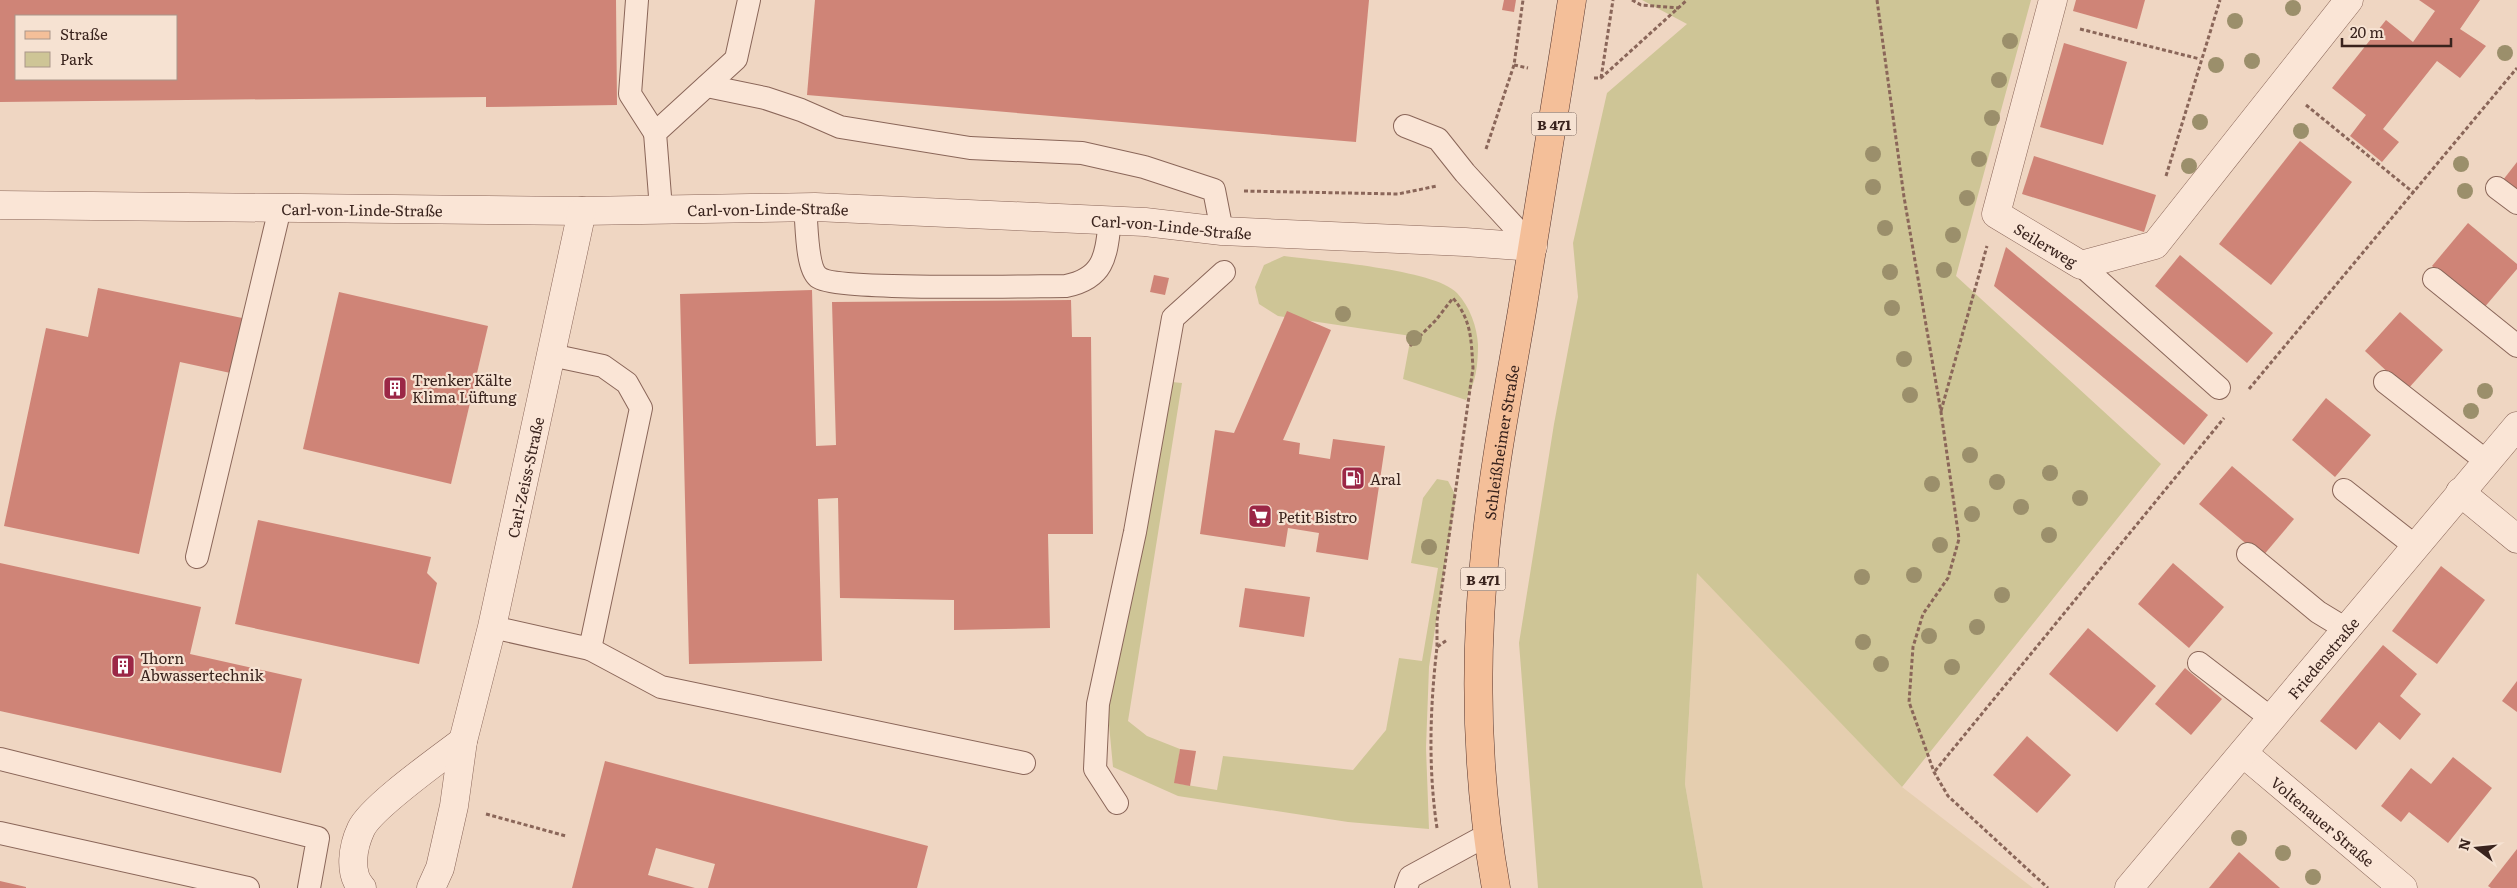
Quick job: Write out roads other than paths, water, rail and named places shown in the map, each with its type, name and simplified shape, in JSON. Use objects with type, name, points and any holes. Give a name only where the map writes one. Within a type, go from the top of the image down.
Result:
[{"type":"main road","name":"Schleißheimer Straße","points":[[1496,888],[1487,835],[1480,715],[1481,617],[1486,543],[1495,474],[1572,0]]},
{"type":"street","name":"Seilerweg","points":[[2050,10],[1996,214],[2081,265],[2155,245],[2283,86],[2349,0]]},
{"type":"street","name":"Carl-von-Linde-Straße","points":[[0,207],[582,210],[805,207],[1110,220],[1222,231],[1466,242],[1533,247]]},
{"type":"street","name":"Carl-Zeiss-Straße","points":[[431,888],[440,868],[454,806],[463,741],[492,627],[582,210]]},
{"type":"street","name":"Friedenstraße","points":[[2129,888],[2517,426]]},
{"type":"street","points":[[2460,492],[2517,539]]},
{"type":"street","points":[[357,887],[352,862],[361,828],[386,802],[463,741]]},
{"type":"street","name":"Voltenauer Straße","points":[[2243,754],[2403,888]]},
{"type":"lane","points":[[637,0],[630,94],[655,133],[661,209]]},
{"type":"lane","points":[[655,133],[736,59],[749,0]]},
{"type":"lane","points":[[707,86],[765,98],[801,110],[840,127],[970,148],[1082,153],[1144,168],[1214,190],[1222,231]]},
{"type":"lane","points":[[1405,126],[1438,139],[1465,174],[1533,247]]},
{"type":"lane","points":[[2497,188],[2517,203]]},
{"type":"lane","points":[[805,207],[811,268],[818,278],[831,282],[874,285],[1066,286],[1084,282],[1101,266],[1106,251],[1110,220]]},
{"type":"lane","points":[[196,556],[280,208]]},
{"type":"lane","points":[[2081,265],[2219,388]]},
{"type":"lane","points":[[1117,804],[1095,769],[1098,704],[1134,532],[1173,318],[1224,272]]},
{"type":"lane","points":[[2434,279],[2517,346]]},
{"type":"lane","points":[[551,355],[603,366],[627,383],[641,408],[590,649]]},
{"type":"lane","points":[[2385,382],[2486,461]]},
{"type":"lane","points":[[2344,490],[2415,546]]},
{"type":"lane","points":[[2248,554],[2318,612],[2346,630]]},
{"type":"lane","points":[[492,627],[590,649],[661,687],[1024,763]]},
{"type":"lane","points":[[2199,662],[2272,719]]},
{"type":"lane","points":[[0,759],[318,838],[309,888]]},
{"type":"lane","points":[[0,832],[248,888]]},
{"type":"lane","points":[[1406,888],[1410,877],[1487,835]]},
{"type":"place","name":"Trenker Kälte Klima Lüftung","points":[[395,388]]},
{"type":"place","name":"Aral","points":[[1353,478]]},
{"type":"place","name":"Petit Bistro","points":[[1260,516]]},
{"type":"place","name":"Thorn Abwassertechnik","points":[[123,666]]}]
